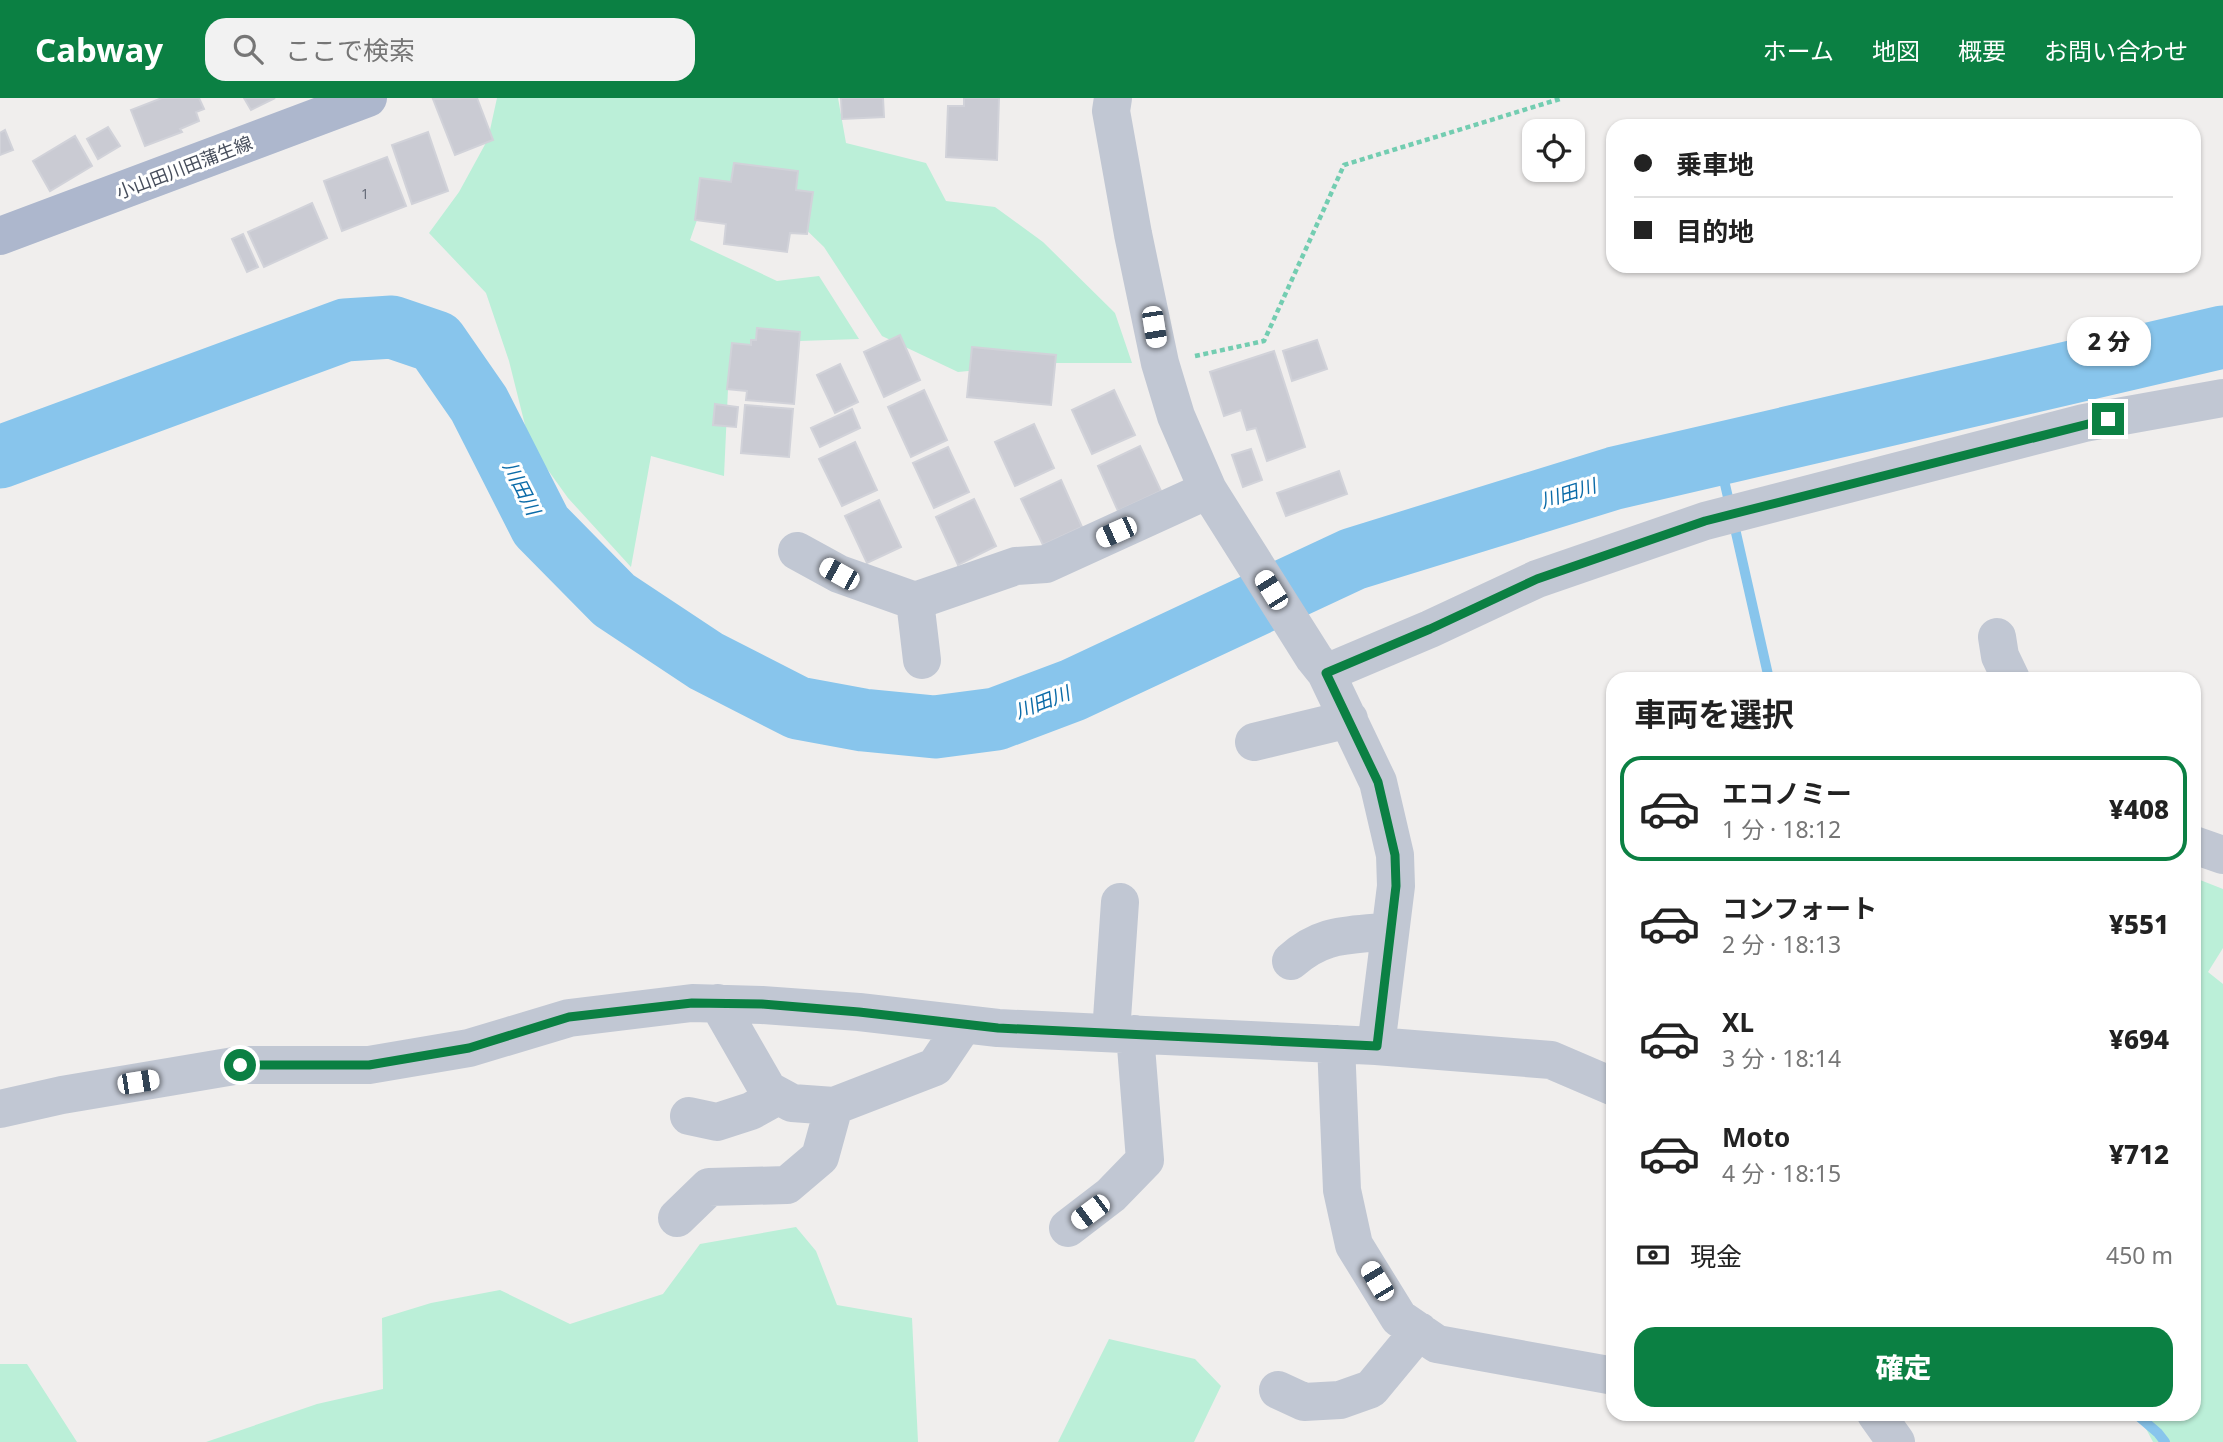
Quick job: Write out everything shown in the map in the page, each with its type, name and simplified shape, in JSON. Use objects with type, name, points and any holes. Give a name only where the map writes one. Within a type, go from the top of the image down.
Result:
[{"type":"main road","name":"小山田川田蒲生線","points":[[0,236],[368,98]]},
{"type":"street","points":[[1113,98],[1111,111],[1133,234],[1160,363],[1176,416],[1209,490],[1320,666],[1349,719],[1378,782],[1395,855],[1396,886],[1377,1046]]},
{"type":"street","points":[[1320,666],[1430,629],[1537,579],[1705,521],[2084,423],[2223,398]]},
{"type":"street","points":[[797,551],[839,574],[915,601],[1016,566],[1046,564],[1209,490]]},
{"type":"street","points":[[915,601],[922,660]]},
{"type":"street","points":[[1997,638],[2000,656],[2008,672]]},
{"type":"street","points":[[1254,742],[1349,719]]},
{"type":"street","points":[[2201,847],[2223,855]]},
{"type":"street","points":[[1068,1228],[1111,1195],[1144,1160],[1123,1034],[1120,902]]},
{"type":"street","points":[[1291,961],[1305,948],[1324,939],[1390,932]]},
{"type":"street","points":[[0,1109],[62,1095],[240,1065],[369,1065],[469,1048],[569,1017],[692,1003],[859,1012],[998,1028],[1377,1046],[1550,1060],[1606,1084]]},
{"type":"street","points":[[718,1003],[768,1090],[792,1103],[834,1106],[935,1067],[964,1024]]},
{"type":"street","points":[[1336,1044],[1342,1190],[1354,1245],[1399,1318],[1437,1344],[1606,1375]]},
{"type":"street","points":[[690,1116],[717,1122],[751,1111],[778,1096]]},
{"type":"street","points":[[677,1219],[709,1187],[787,1185],[820,1157],[834,1106]]},
{"type":"street","points":[[1278,1390],[1304,1402],[1340,1400],[1371,1390],[1419,1331]]},
{"type":"street","points":[[1881,1421],[1896,1442]]},
{"type":"path","points":[[1160,363],[1264,341],[1344,164],[1563,98]]},
{"type":"green space","points":[[497,98],[838,98],[846,143],[926,163],[946,201],[995,207],[1043,242],[1115,313],[1132,363],[1048,363],[958,372],[882,336],[824,247],[762,187],[711,180],[690,240],[777,281],[819,276],[859,339],[770,342],[729,367],[724,476],[651,456],[631,567],[568,498],[530,445],[509,361],[486,293],[429,233],[459,192],[488,139]]},
{"type":"green space","points":[[2201,880],[2223,889],[2223,948],[2208,972],[2223,984],[2223,1442],[2153,1442],[2143,1423],[2201,1421]]},
{"type":"green space","points":[[796,1227],[816,1251],[837,1305],[912,1318],[918,1442],[206,1442],[317,1404],[383,1389],[382,1318],[431,1303],[500,1290],[570,1324],[663,1294],[700,1244]]},
{"type":"green space","points":[[1109,1339],[1195,1359],[1221,1386],[1194,1442],[1058,1442]]},
{"type":"green space","points":[[0,1364],[27,1364],[77,1442],[0,1442]]},
{"type":"building","points":[[162,98],[199,98],[204,109],[196,112],[199,121],[180,129],[182,132],[145,146],[131,110]]},
{"type":"building","points":[[244,98],[275,98],[251,110]]},
{"type":"building","points":[[477,98],[493,140],[455,155],[433,99]]},
{"type":"building","points":[[841,98],[883,98],[884,117],[842,119]]},
{"type":"building","points":[[964,98],[999,98],[997,160],[946,157],[948,106],[964,106]]},
{"type":"building","points":[[108,127],[120,146],[98,159],[87,139]]},
{"type":"building","points":[[5,130],[13,150],[0,155],[0,133]]},
{"type":"building","points":[[428,132],[448,191],[412,204],[392,145]]},
{"type":"building","points":[[75,136],[92,166],[50,191],[33,161]]},
{"type":"building","points":[[387,157],[406,206],[342,231],[324,181]]},
{"type":"building","points":[[734,163],[798,171],[796,190],[813,192],[807,234],[790,233],[787,252],[724,244],[726,224],[695,220],[700,178],[731,182]]},
{"type":"building","points":[[312,203],[327,238],[264,267],[248,232]]},
{"type":"building","points":[[243,234],[258,267],[247,272],[232,239]]},
{"type":"building","points":[[757,328],[800,332],[794,404],[746,400],[747,391],[727,389],[732,343],[751,345],[751,340],[756,340]]},
{"type":"building","points":[[900,335],[920,380],[884,397],[864,352]]},
{"type":"building","points":[[1317,340],[1327,369],[1292,381],[1283,351]]},
{"type":"building","points":[[972,347],[1056,355],[1051,405],[967,397]]},
{"type":"building","points":[[1274,351],[1305,447],[1267,461],[1256,428],[1247,430],[1241,410],[1224,416],[1210,372]]},
{"type":"building","points":[[840,364],[858,402],[835,413],[817,375]]},
{"type":"building","points":[[924,390],[947,440],[911,457],[888,407]]},
{"type":"building","points":[[1114,390],[1135,435],[1092,454],[1072,410]]},
{"type":"building","points":[[715,404],[738,407],[736,427],[713,425]]},
{"type":"building","points":[[745,405],[793,409],[789,457],[741,453]]},
{"type":"building","points":[[852,409],[860,428],[820,447],[811,428]]},
{"type":"building","points":[[1034,424],[1054,468],[1015,486],[995,442]]},
{"type":"building","points":[[855,442],[877,490],[842,506],[819,459]]},
{"type":"building","points":[[1140,446],[1161,491],[1118,511],[1098,466]]},
{"type":"building","points":[[948,447],[969,492],[934,508],[913,463]]},
{"type":"building","points":[[1251,449],[1262,480],[1243,487],[1232,455]]},
{"type":"building","points":[[1339,471],[1347,494],[1286,516],[1277,493]]},
{"type":"building","points":[[1061,480],[1082,527],[1043,545],[1021,499]]},
{"type":"building","points":[[974,499],[996,546],[958,565],[936,517]]},
{"type":"building","points":[[879,500],[901,547],[867,563],[845,516]]},
{"type":"waterway","name":"川田川","points":[[0,457],[345,330],[392,327],[436,342],[479,404],[541,526],[614,600],[706,661],[798,708],[863,720],[935,727],[996,719],[1073,690],[1353,559],[1615,478],[2223,337]]},
{"type":"waterway","points":[[1718,454],[1730,506]]},
{"type":"waterway","points":[[1734,524],[1767,672]]},
{"type":"waterway","points":[[2144,1421],[2165,1442]]},
{"type":"route","points":[[240,1065],[369,1065],[469,1048],[569,1017],[692,1003],[762,1004],[998,1028],[1377,1046],[1396,886],[1395,855],[1378,782],[1326,673],[1430,629],[1537,579],[1705,521],[2108,419]]}]
